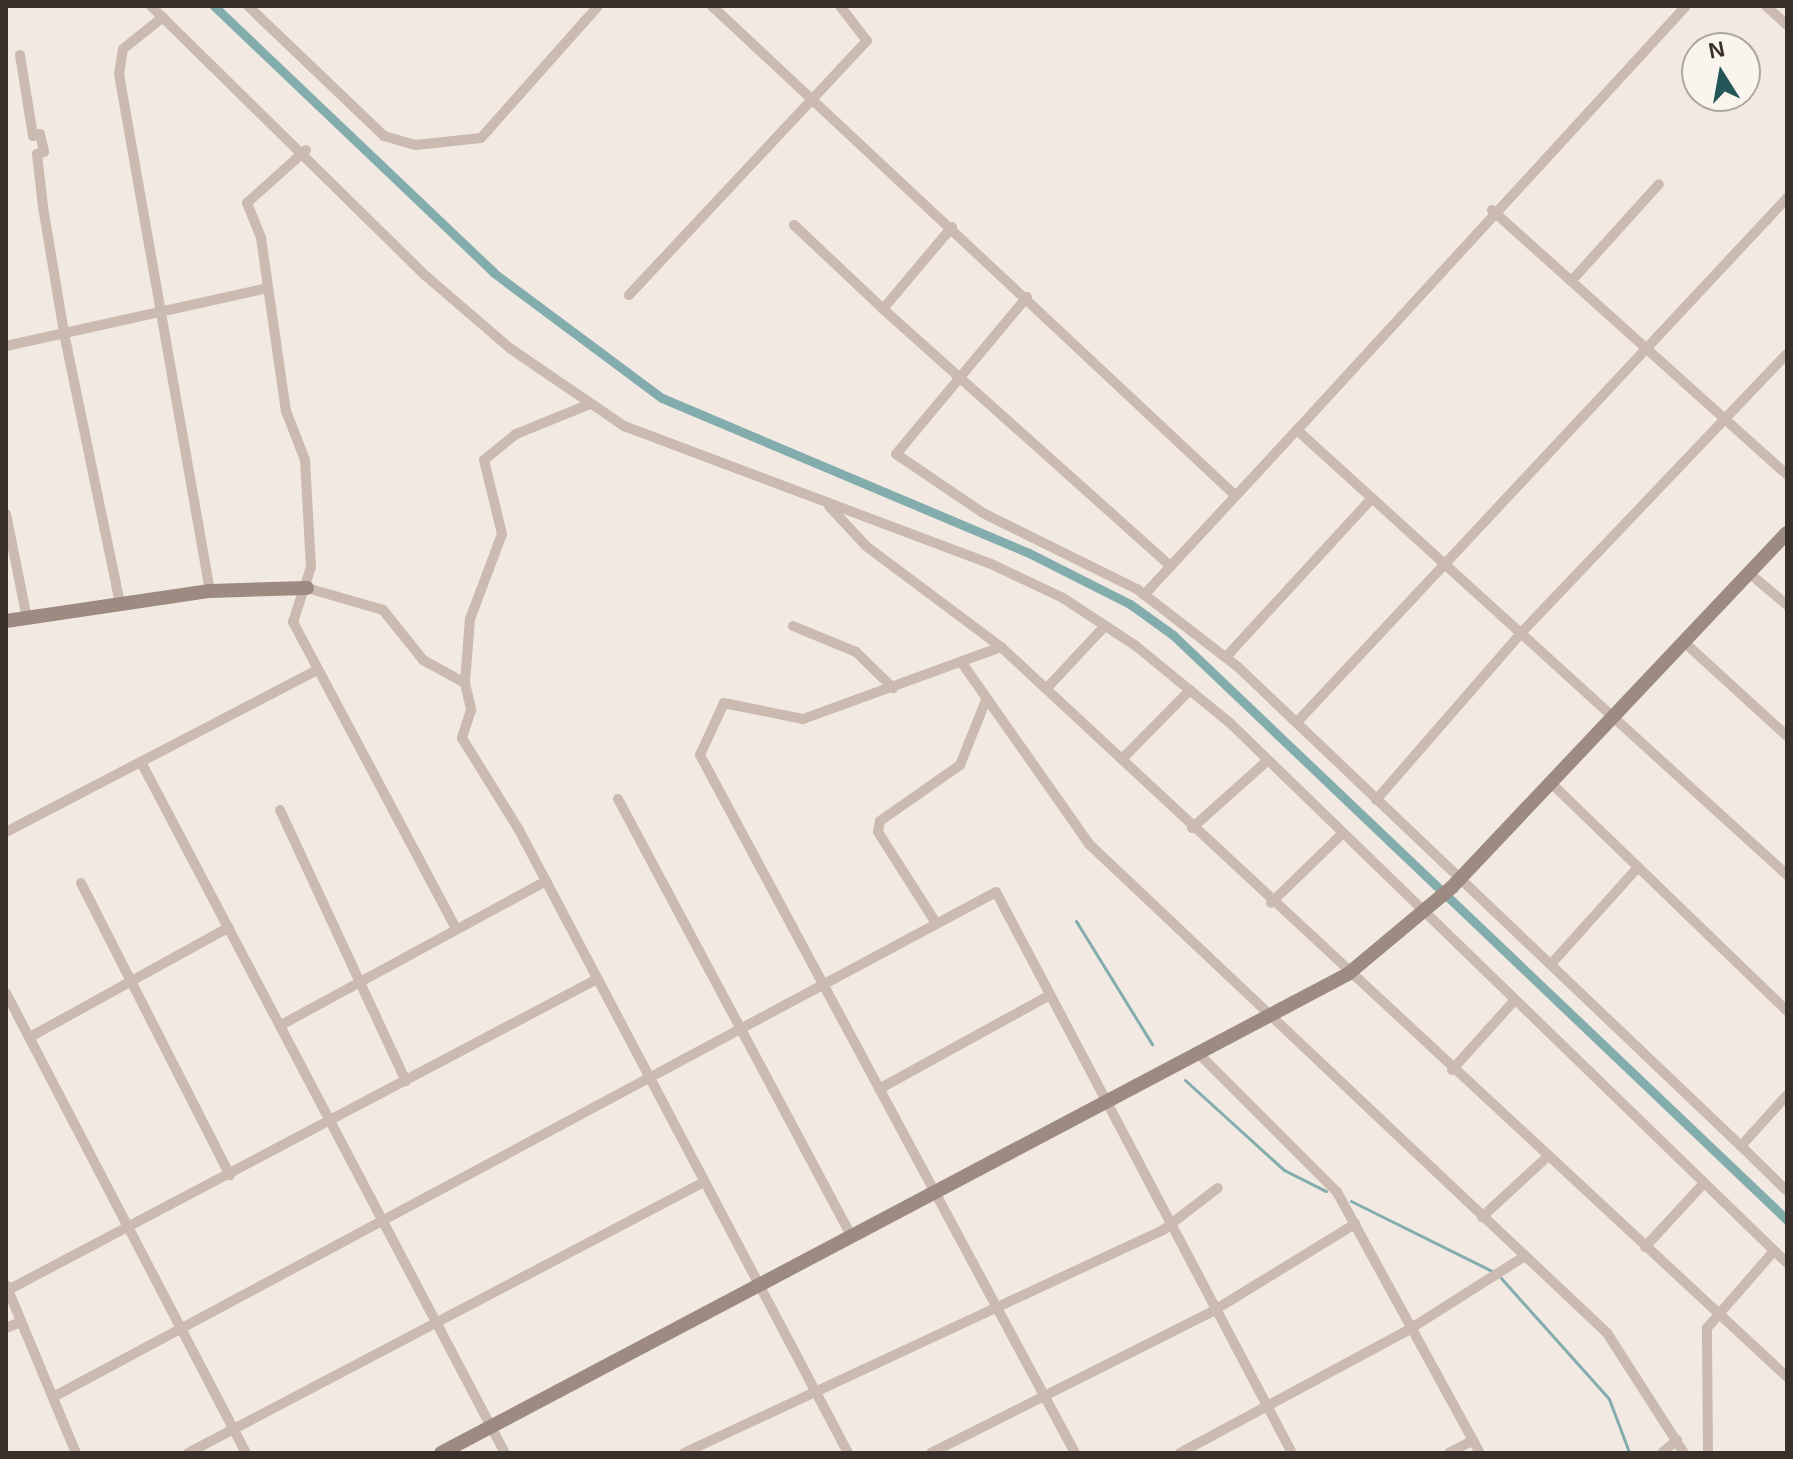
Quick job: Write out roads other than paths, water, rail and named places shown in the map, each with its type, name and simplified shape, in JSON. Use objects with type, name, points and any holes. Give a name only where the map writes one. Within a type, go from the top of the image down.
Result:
[{"type":"street","points":[[151,6],[306,150],[426,276],[590,404],[680,450],[989,563],[1105,626],[1190,690],[1342,834],[1430,909],[1514,1001],[1787,1263]]},
{"type":"street","points":[[248,6],[384,136],[416,145],[481,138],[598,6]]},
{"type":"street","points":[[712,6],[1027,297],[1235,495]]},
{"type":"street","points":[[629,295],[867,41],[840,6]]},
{"type":"street","points":[[1144,595],[1297,430],[1492,210],[1686,6]]},
{"type":"street","points":[[1766,6],[1787,25]]},
{"type":"street","points":[[163,17],[137,34],[119,59],[157,313],[210,591]]},
{"type":"street","points":[[20,55],[33,136],[40,134],[44,152],[37,154],[64,333],[120,604]]},
{"type":"street","points":[[306,150],[247,203],[261,238],[264,289],[286,411],[305,460],[307,588],[293,622],[314,672],[455,927]]},
{"type":"street","points":[[1575,277],[1659,184]]},
{"type":"street","points":[[1298,721],[1787,198]]},
{"type":"street","points":[[1492,210],[1575,277],[1787,475]]},
{"type":"street","points":[[794,225],[883,309],[1170,566]]},
{"type":"street","points":[[883,309],[952,227]]},
{"type":"street","points":[[6,346],[264,289]]},
{"type":"street","points":[[1027,297],[955,374],[896,454],[983,513],[1086,558],[1144,595],[1226,657],[1298,721],[1456,883],[1552,963],[1787,1191]]},
{"type":"street","points":[[1376,800],[1521,633],[1727,422],[1787,354]]},
{"type":"street","points":[[590,404],[516,434],[484,460],[502,534],[470,619],[465,683],[471,710],[462,738],[546,881],[702,1183],[848,1453]]},
{"type":"street","points":[[1297,430],[1787,875]]},
{"type":"street","points":[[1226,657],[1372,498]]},
{"type":"street","points":[[828,504],[866,546],[1001,647],[1271,903],[1787,1377]]},
{"type":"street","points":[[6,514],[27,618]]},
{"type":"street","points":[[441,1453],[756,1285],[1200,1055],[1348,974],[1430,909],[1456,883],[1787,533]]},
{"type":"street","points":[[1749,573],[1787,605]]},
{"type":"street","points":[[6,621],[210,591],[307,588],[383,610],[423,660],[465,683]]},
{"type":"street","points":[[793,626],[856,652],[893,688]]},
{"type":"street","points":[[1046,689],[1105,626]]},
{"type":"street","points":[[1684,642],[1787,736]]},
{"type":"street","points":[[1001,647],[803,719],[724,703],[702,744],[703,768],[825,984],[1075,1453]]},
{"type":"street","points":[[962,663],[1089,844],[1268,1019],[1607,1333],[1684,1453]]},
{"type":"street","points":[[6,832],[314,672]]},
{"type":"street","points":[[1122,759],[1190,690]]},
{"type":"street","points":[[936,923],[878,832],[880,821],[960,765],[986,700]]},
{"type":"street","points":[[1192,828],[1267,761]]},
{"type":"street","points":[[142,764],[333,1121],[505,1453]]},
{"type":"street","points":[[1551,783],[1787,1011]]},
{"type":"street","points":[[618,799],[851,1236]]},
{"type":"street","points":[[280,810],[364,978],[406,1081]]},
{"type":"street","points":[[1271,903],[1342,834]]},
{"type":"street","points":[[1552,963],[1638,867]]},
{"type":"street","points":[[281,1025],[455,927],[546,881]]},
{"type":"street","points":[[81,883],[230,1175]]},
{"type":"street","points":[[55,1396],[996,892],[1213,1311],[1292,1453]]},
{"type":"street","points":[[30,1037],[229,927]]},
{"type":"street","points":[[76,1453],[55,1396],[7,1287],[230,1175],[597,979]]},
{"type":"street","points":[[6,993],[127,1227],[176,1331],[246,1453]]},
{"type":"street","points":[[879,1089],[1050,995]]},
{"type":"street","points":[[1452,1070],[1514,1001]]},
{"type":"street","points":[[1200,1055],[1308,1158],[1355,1224],[1480,1453]]},
{"type":"street","points":[[1741,1146],[1787,1095]]},
{"type":"street","points":[[1482,1217],[1547,1157]]},
{"type":"street","points":[[188,1453],[702,1183]]},
{"type":"street","points":[[1645,1247],[1704,1183]]},
{"type":"street","points":[[684,1453],[814,1388],[1171,1226],[1218,1188]]},
{"type":"street","points":[[931,1453],[1213,1311],[1355,1224]]},
{"type":"street","points":[[1708,1453],[1702,1348],[1716,1313],[1774,1251]]},
{"type":"street","points":[[1180,1453],[1410,1329],[1525,1256]]},
{"type":"street","points":[[6,1328],[21,1322]]},
{"type":"street","points":[[1449,1453],[1473,1440]]},
{"type":"street","points":[[1662,1453],[1677,1440]]},
{"type":"waterway","points":[[214,6],[494,273],[662,398],[1029,553],[1130,604],[1173,635],[1787,1220]]},
{"type":"waterway","points":[[1076,921],[1152,1044]]},
{"type":"waterway","points":[[1185,1080],[1284,1170],[1326,1191]]},
{"type":"waterway","points":[[1351,1201],[1492,1271]]},
{"type":"waterway","points":[[1501,1278],[1609,1399],[1629,1452]]}]
